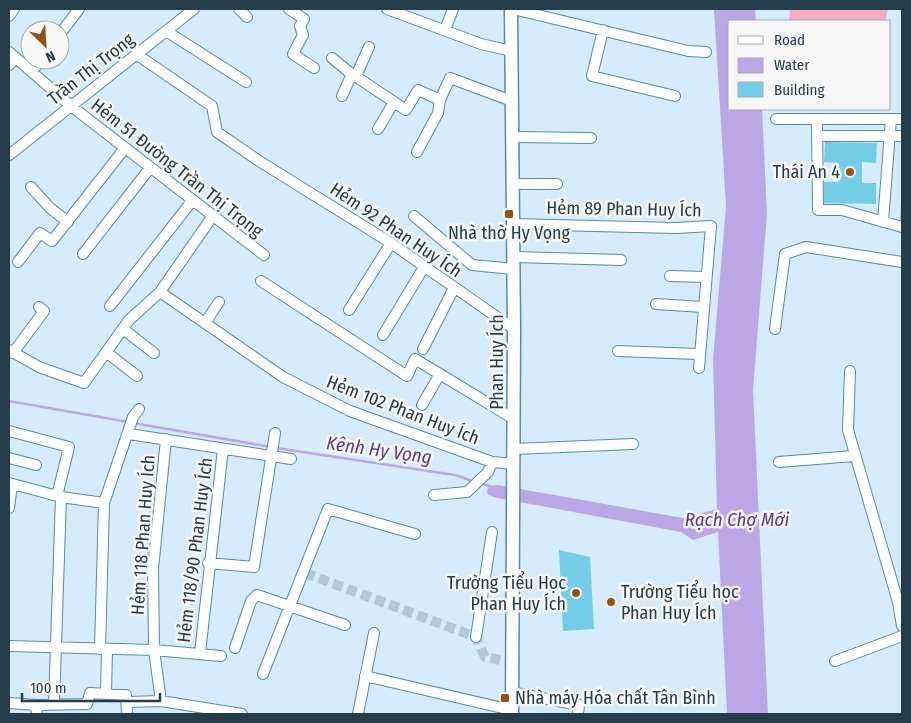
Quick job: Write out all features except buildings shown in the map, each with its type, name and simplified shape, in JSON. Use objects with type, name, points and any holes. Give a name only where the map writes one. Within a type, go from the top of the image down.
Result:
[{"type":"main road","name":"Phan Huy Ích","points":[[511,712],[512,504],[514,467],[512,9]]},
{"type":"street","points":[[9,16],[14,9]]},
{"type":"street","points":[[70,20],[78,9]]},
{"type":"street","name":"Trần Thị Trọng","points":[[9,155],[194,9]]},
{"type":"street","points":[[239,9],[247,17]]},
{"type":"street","points":[[289,9],[304,18],[300,26],[304,35],[293,54],[314,68]]},
{"type":"street","points":[[445,30],[453,9]]},
{"type":"street","points":[[512,9],[688,51],[706,52]]},
{"type":"street","points":[[394,10],[481,44],[512,50]]},
{"type":"street","points":[[603,30],[592,76],[675,96]]},
{"type":"street","points":[[166,31],[246,82]]},
{"type":"street","points":[[342,96],[369,47]]},
{"type":"street","name":"Hẻm 92 Phan Huy Ích","points":[[136,54],[212,106],[217,132],[259,161],[391,243],[514,329]]},
{"type":"street","name":"Hẻm 51 Đường Trần Thị Trọng","points":[[11,58],[32,72],[71,106],[212,217],[264,254]]},
{"type":"street","points":[[332,58],[406,110],[418,90],[440,100]]},
{"type":"street","points":[[417,152],[438,113],[440,100],[450,78],[512,101]]},
{"type":"street","points":[[378,129],[394,102]]},
{"type":"street","points":[[776,119],[902,119]]},
{"type":"street","points":[[883,222],[891,119]]},
{"type":"street","points":[[817,120],[818,210],[842,210],[902,227]]},
{"type":"street","points":[[817,136],[902,136]]},
{"type":"street","points":[[513,137],[591,138]]},
{"type":"street","points":[[18,262],[40,233],[52,241],[125,148]]},
{"type":"street","points":[[83,254],[150,168]]},
{"type":"street","points":[[513,184],[557,184]]},
{"type":"street","points":[[31,187],[50,208],[68,222]]},
{"type":"street","points":[[110,306],[192,201]]},
{"type":"street","points":[[414,216],[472,265],[621,260]]},
{"type":"street","points":[[39,307],[44,312],[11,351],[39,367],[84,383],[129,320],[160,292],[212,217]]},
{"type":"street","name":"Hẻm 89 Phan Huy Ích","points":[[513,224],[676,228],[711,226],[698,354],[699,368]]},
{"type":"street","points":[[349,310],[391,243]]},
{"type":"street","points":[[775,329],[785,254],[806,247],[902,262]]},
{"type":"street","points":[[383,335],[424,267]]},
{"type":"street","points":[[670,276],[706,277]]},
{"type":"street","points":[[261,281],[407,376],[415,359],[514,419]]},
{"type":"street","points":[[423,349],[454,288]]},
{"type":"street","name":"Hẻm 102 Phan Huy Ích","points":[[160,292],[283,378],[350,411],[492,462],[514,467]]},
{"type":"street","points":[[205,323],[220,302]]},
{"type":"street","points":[[656,304],[703,307]]},
{"type":"street","points":[[123,329],[154,353]]},
{"type":"street","points":[[618,351],[698,354]]},
{"type":"street","points":[[106,352],[137,376]]},
{"type":"street","points":[[850,371],[848,430],[898,602],[902,626]]},
{"type":"street","points":[[422,404],[440,374]]},
{"type":"street","points":[[106,694],[104,649],[104,503],[136,413]]},
{"type":"street","points":[[9,431],[70,447],[59,496],[54,704]]},
{"type":"street","points":[[129,431],[223,449],[291,459]]},
{"type":"street","points":[[208,563],[254,567],[276,433]]},
{"type":"street","name":"Hẻm 118 Phan Huy Ích","points":[[161,701],[154,650],[153,569],[166,439]]},
{"type":"street","points":[[514,449],[633,444]]},
{"type":"street","name":"Hẻm 118/90 Phan Huy Ích","points":[[200,654],[208,563],[223,449]]},
{"type":"street","points":[[778,462],[854,456]]},
{"type":"street","points":[[9,458],[36,465]]},
{"type":"street","points":[[434,495],[467,492],[488,472],[492,462]]},
{"type":"street","points":[[9,508],[10,483],[59,496],[104,503]]},
{"type":"street","points":[[263,674],[328,509],[415,534]]},
{"type":"street","points":[[476,637],[492,532]]},
{"type":"street","points":[[235,648],[251,601],[256,595],[345,625]]},
{"type":"street","points":[[358,714],[374,633]]},
{"type":"street","points":[[835,661],[902,636]]},
{"type":"street","name":"Hẻm 118/90 Phan Huy Ích","points":[[9,646],[154,650],[221,656]]},
{"type":"street","points":[[366,676],[511,712]]},
{"type":"street","points":[[511,692],[579,705],[578,714]]},
{"type":"street","points":[[9,703],[38,708],[54,704],[70,709],[81,704],[88,704],[89,694],[126,695],[127,714]]},
{"type":"street","points":[[127,702],[161,701],[242,714]]},
{"type":"shaded area","points":[[790,9],[888,9],[885,20],[789,20]]},
{"type":"water","name":"Rạch Chợ Mới","points":[[714,9],[755,9],[756,20],[728,20],[728,110],[762,110],[767,213],[753,390],[768,714],[727,714],[718,532],[693,540],[681,532],[498,498],[488,495],[487,491],[489,486],[498,485],[683,518],[717,509],[713,360],[726,206]]},
{"type":"waterway","name":"Kênh Hy Vọng","points":[[9,401],[128,422]]},
{"type":"waterway","name":"Kênh Hy Vọng","points":[[133,423],[271,447]]},
{"type":"waterway","name":"Kênh Hy Vọng","points":[[276,448],[455,475],[475,482]]},
{"type":"waterway","name":"Kênh Hy Vọng","points":[[480,483],[492,487]]},
{"type":"tunnel","points":[[305,573],[476,637],[485,657],[511,662]]},
{"type":"place","name":"Thái An 4","points":[[850,172]]},
{"type":"place","name":"Nhà thờ Hy Vọng","points":[[509,214]]},
{"type":"place","name":"Trường Tiểu Học Phan Huy Ích","points":[[576,593]]},
{"type":"place","name":"Trường Tiểu học Phan Huy Ích","points":[[611,602]]},
{"type":"place","name":"Nhà máy Hóa chất Tân Bình","points":[[505,698]]}]
